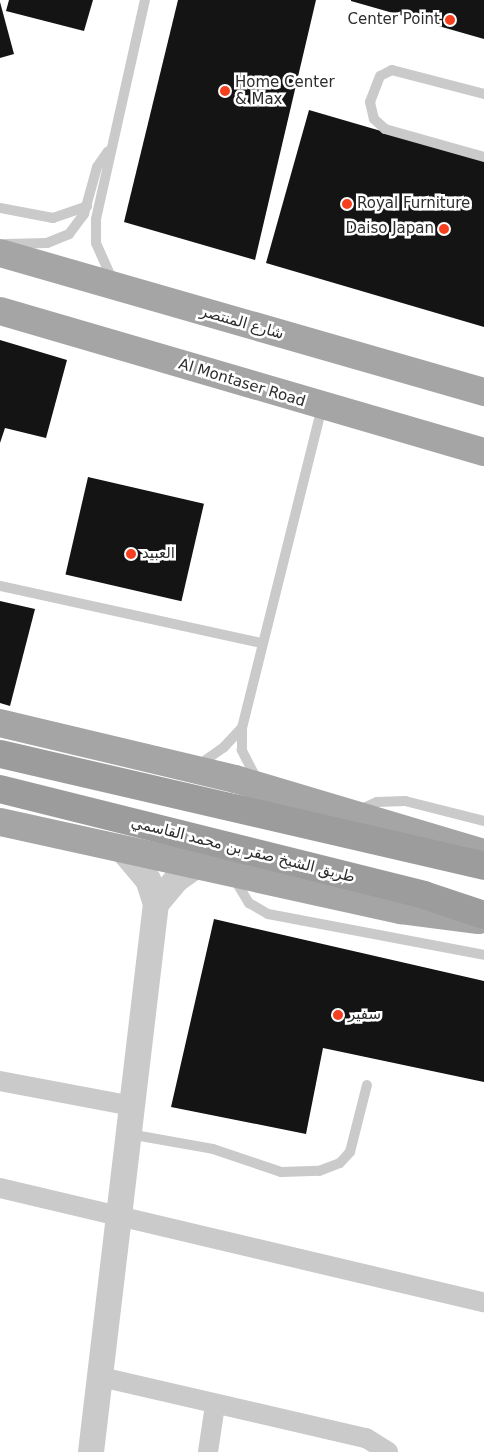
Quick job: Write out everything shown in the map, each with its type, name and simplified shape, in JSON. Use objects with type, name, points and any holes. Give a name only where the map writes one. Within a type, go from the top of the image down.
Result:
[{"type":"highway","points":[[0,754],[484,866]]},
{"type":"highway","name":"طريق الشيخ صقر بن محمد القاسمي","points":[[0,790],[414,893],[484,915]]},
{"type":"main road","name":"شارع المنتصر","points":[[0,253],[484,392]]},
{"type":"main road","name":"Al Montaser Road","points":[[0,310],[322,407],[484,452]]},
{"type":"main road","points":[[0,723],[266,788],[484,853]]},
{"type":"main road","points":[[0,822],[194,867],[401,910],[484,921]]},
{"type":"street","points":[[91,1452],[156,904],[148,880],[124,851]]},
{"type":"street","points":[[156,904],[169,886],[194,867]]},
{"type":"street","points":[[0,1081],[132,1106]]},
{"type":"street","points":[[0,1188],[118,1218],[484,1302]]},
{"type":"street","points":[[101,1377],[215,1405],[366,1438],[388,1452]]},
{"type":"street","points":[[208,1452],[215,1405]]},
{"type":"lane","points":[[118,288],[104,267],[95,231],[108,171],[108,151],[145,0]]},
{"type":"lane","points":[[484,94],[392,70],[380,76],[370,102],[374,119],[385,129],[484,157]]},
{"type":"lane","points":[[0,244],[47,243],[62,238],[80,222],[87,206],[97,167],[108,151]]},
{"type":"lane","points":[[0,208],[53,218],[87,206]]},
{"type":"lane","points":[[266,788],[245,762],[242,728],[322,407]]},
{"type":"lane","points":[[0,586],[262,643]]},
{"type":"lane","points":[[191,769],[224,747],[242,728]]},
{"type":"lane","points":[[352,814],[377,802],[405,801],[484,821]]},
{"type":"lane","points":[[232,874],[241,895],[268,914],[484,955]]},
{"type":"lane","points":[[128,1134],[213,1149],[281,1172],[320,1171],[340,1163],[350,1152],[366,1085]]},
{"type":"building","points":[[9,0],[93,0],[84,31],[6,11]]},
{"type":"building","name":"Home Center & Max","points":[[178,0],[316,0],[255,260],[124,222]]},
{"type":"building","name":"Center Point","points":[[484,0],[484,39],[351,1]]},
{"type":"building","points":[[0,2],[14,54],[0,58]]},
{"type":"building","points":[[309,110],[484,161],[484,327],[266,263]]},
{"type":"building","points":[[0,340],[67,360],[46,438],[5,428],[0,443]]},
{"type":"building","name":"العبيد","points":[[88,477],[204,504],[181,601],[66,574]]},
{"type":"building","points":[[0,601],[35,609],[10,706],[0,703]]},
{"type":"building","name":"سفير","points":[[214,919],[484,981],[484,1082],[323,1048],[306,1134],[171,1107]]},
{"type":"place","name":"Center Point","points":[[450,20]]},
{"type":"place","name":"Home Center & Max","points":[[225,91]]},
{"type":"place","name":"Royal Furniture","points":[[347,204]]},
{"type":"place","name":"Daiso Japan","points":[[444,229]]},
{"type":"place","name":"العبيد","points":[[131,554]]},
{"type":"place","name":"سفير","points":[[338,1015]]}]
